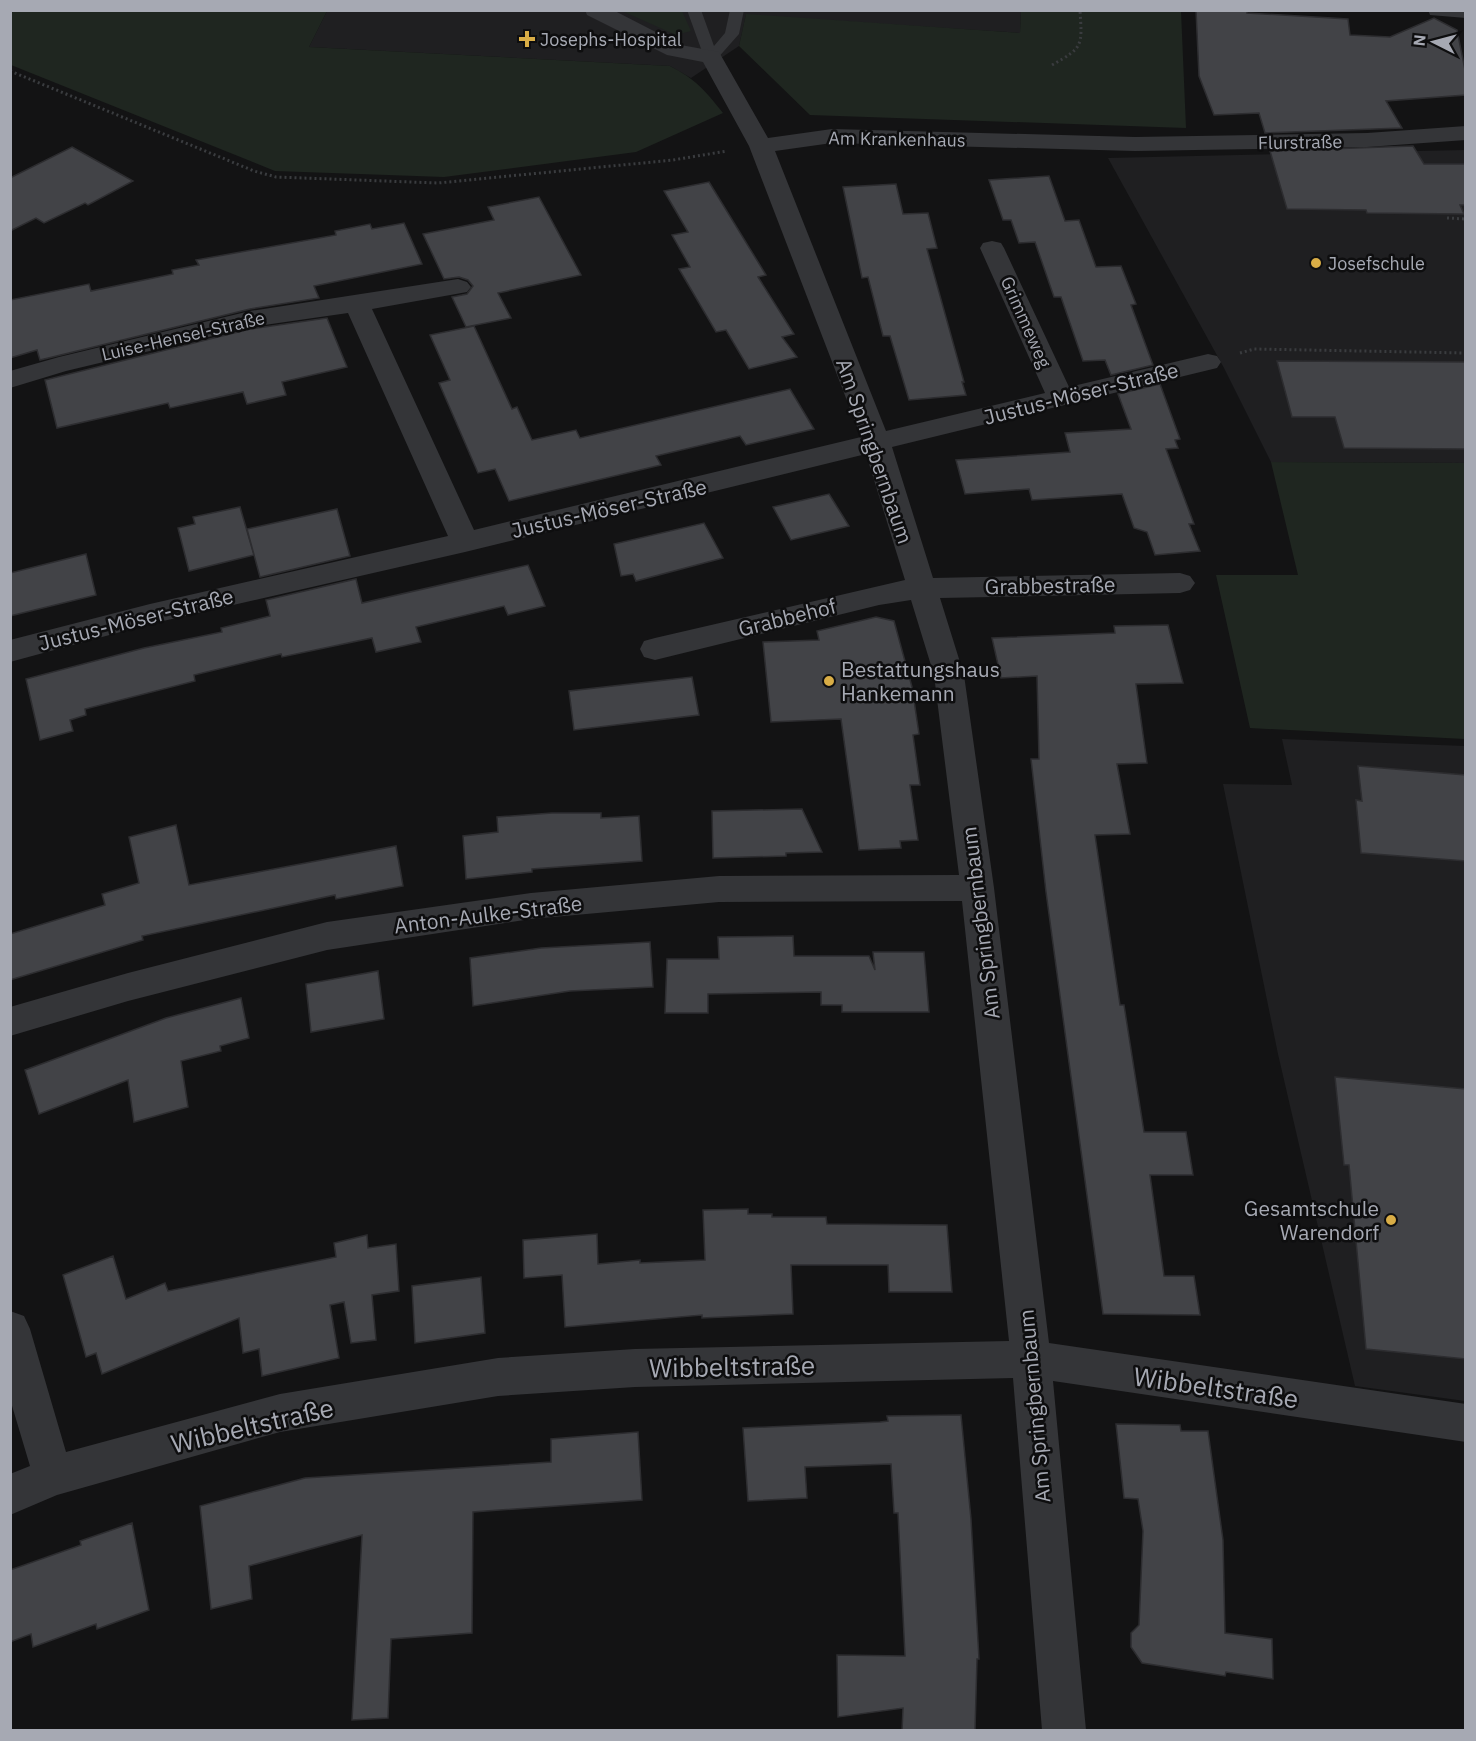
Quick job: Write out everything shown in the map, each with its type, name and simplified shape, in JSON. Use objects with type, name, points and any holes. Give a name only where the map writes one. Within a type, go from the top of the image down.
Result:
[{"type":"street","points":[[595,10],[675,50],[711,57],[760,146]]},
{"type":"street","points":[[1438,10],[1466,12]]},
{"type":"street","name":"Flurstraße","points":[[1135,144],[1367,140],[1466,133]]},
{"type":"street","name":"Am Krankenhaus","points":[[760,146],[832,136],[1135,144]]},
{"type":"street","name":"Am Springbernbaum","points":[[760,146],[877,444],[949,675],[977,888],[1031,1359],[1064,1731]]},
{"type":"street","name":"Grimmeweg","points":[[992,248],[1060,397]]},
{"type":"street","name":"Luise-Hensel-Straße","points":[[10,380],[59,365],[250,319],[357,304],[458,286]]},
{"type":"street","points":[[357,304],[465,542]]},
{"type":"street","name":"Justus-Möser-Straße","points":[[10,651],[150,614],[877,444],[1208,362]]},
{"type":"street","name":"Grabbestraße","points":[[920,588],[1180,583]]},
{"type":"street","name":"Grabbehof","points":[[655,649],[879,595],[920,588]]},
{"type":"street","name":"Anton-Aulke-Straße","points":[[10,1022],[128,987],[327,936],[531,906],[719,889],[977,888]]},
{"type":"street","points":[[10,1329],[53,1476]]},
{"type":"street","name":"Wibbeltstraße","points":[[10,1495],[53,1476],[280,1413],[498,1377],[635,1368],[1031,1359],[1466,1423]]},
{"type":"lane","points":[[694,10],[711,57],[732,34],[737,10]]},
{"type":"path","points":[[1052,65],[1074,53],[1082,40],[1080,10]]},
{"type":"path","points":[[10,71],[254,171],[276,177],[438,183],[673,160],[760,146]]},
{"type":"path","points":[[1447,218],[1466,219]]},
{"type":"path","points":[[1208,362],[1254,349],[1466,353]]},
{"type":"shaded area","points":[[13,11],[327,11],[309,47],[670,66],[699,86],[723,113],[636,152],[444,177],[275,171],[11,65],[11,14]]},
{"type":"shaded area","name":"Josephs-Hospital","points":[[327,11],[1021,11],[1020,33],[746,15],[739,46],[691,78],[670,66],[309,47]]},
{"type":"shaded area","points":[[622,11],[682,11],[691,31],[676,35]]},
{"type":"shaded area","points":[[1021,11],[1181,11],[1186,128],[810,115],[739,46],[746,14],[1020,33]]},
{"type":"shaded area","name":"Josefschule","points":[[1465,150],[1465,463],[1271,462],[1224,368],[1108,158]]},
{"type":"shaded area","points":[[1271,462],[1465,463],[1465,739],[1250,728],[1216,575],[1298,575]]},
{"type":"shaded area","name":"Gesamtschule Warendorf","points":[[1282,739],[1465,746],[1465,1401],[1355,1386],[1278,1054],[1223,784],[1292,785]]},
{"type":"building","points":[[1196,10],[1247,10],[1247,13],[1348,19],[1350,35],[1390,37],[1434,18],[1457,30],[1466,75],[1466,95],[1386,101],[1402,128],[1265,133],[1259,113],[1214,115],[1199,76]]},
{"type":"building","points":[[1413,146],[1424,164],[1466,164],[1466,205],[1460,205],[1464,214],[1287,209],[1270,151]]},
{"type":"building","points":[[72,147],[133,181],[88,205],[85,203],[44,223],[36,218],[10,231],[10,178]]},
{"type":"building","points":[[1049,176],[1065,221],[1079,220],[1096,267],[1121,266],[1136,304],[1131,305],[1153,365],[1111,375],[1105,360],[1083,361],[1061,297],[1054,297],[1035,242],[1019,243],[1011,220],[1003,220],[989,180]]},
{"type":"building","points":[[709,182],[766,275],[758,277],[794,334],[782,337],[797,357],[749,369],[726,330],[716,332],[679,269],[690,267],[672,235],[688,232],[664,191]]},
{"type":"building","points":[[896,184],[903,214],[928,213],[937,248],[927,249],[966,395],[909,400],[890,336],[883,336],[868,277],[862,278],[843,187]]},
{"type":"building","points":[[539,197],[581,275],[498,293],[511,318],[466,327],[452,297],[467,294],[473,286],[468,280],[459,277],[444,279],[423,234],[494,220],[488,207]]},
{"type":"building","points":[[404,223],[422,264],[314,286],[319,298],[250,309],[40,360],[37,350],[10,358],[10,300],[89,284],[91,291],[173,274],[172,270],[199,265],[196,260],[336,235],[335,231],[370,224],[372,229]]},
{"type":"building","points":[[327,318],[347,367],[282,382],[286,395],[247,404],[243,392],[170,408],[168,403],[57,428],[45,380],[250,329]]},
{"type":"building","points":[[474,326],[512,409],[517,407],[532,440],[576,430],[580,438],[790,389],[814,429],[746,445],[740,436],[656,456],[661,465],[509,501],[495,469],[478,473],[439,383],[450,380],[430,335]]},
{"type":"building","points":[[1277,361],[1466,362],[1466,449],[1344,448],[1335,417],[1292,417]]},
{"type":"building","points":[[1160,384],[1180,439],[1175,440],[1178,448],[1166,449],[1194,524],[1189,524],[1200,551],[1155,555],[1147,532],[1134,528],[1122,494],[1032,500],[1029,489],[965,494],[956,460],[1070,452],[1065,433],[1131,429],[1118,394]]},
{"type":"building","points":[[829,494],[849,526],[791,540],[773,507]]},
{"type":"building","points":[[240,507],[254,555],[189,571],[178,528],[195,524],[193,517]]},
{"type":"building","points":[[337,509],[350,556],[260,577],[247,529]]},
{"type":"building","points":[[704,523],[723,558],[636,581],[633,574],[621,576],[614,544]]},
{"type":"building","points":[[86,554],[96,595],[10,616],[10,573]]},
{"type":"building","points":[[528,565],[545,606],[508,615],[504,606],[416,627],[421,642],[376,652],[372,638],[282,657],[281,654],[194,675],[195,681],[85,709],[86,715],[70,720],[73,731],[40,740],[26,679],[144,648],[222,632],[221,628],[270,616],[266,600],[356,579],[362,603]]},
{"type":"building","points":[[876,617],[894,621],[912,687],[919,734],[913,735],[920,785],[910,785],[918,840],[900,841],[901,848],[859,850],[841,719],[771,722],[763,642],[819,640],[817,631]]},
{"type":"building","points":[[1168,625],[1183,683],[1136,684],[1147,763],[1117,764],[1130,834],[1095,835],[1120,1005],[1124,1005],[1144,1132],[1186,1132],[1193,1175],[1150,1175],[1164,1276],[1194,1276],[1200,1315],[1103,1314],[1046,892],[1031,759],[1039,759],[1037,676],[1001,678],[992,638],[1115,633],[1114,626]]},
{"type":"building","points":[[692,677],[699,715],[574,730],[569,691]]},
{"type":"building","points":[[1358,766],[1466,775],[1466,861],[1361,853],[1356,800],[1362,801]]},
{"type":"building","points":[[802,809],[822,852],[786,853],[786,856],[713,858],[712,811]]},
{"type":"building","points":[[552,813],[601,813],[601,818],[639,816],[642,861],[532,869],[532,872],[466,879],[463,836],[498,832],[497,817]]},
{"type":"building","points":[[176,825],[189,885],[396,846],[403,886],[336,899],[335,895],[142,936],[143,940],[10,980],[10,934],[105,905],[102,894],[139,883],[129,837]]},
{"type":"building","points":[[793,936],[794,956],[869,956],[875,970],[873,952],[924,952],[929,1012],[842,1012],[842,1005],[821,1005],[821,992],[708,994],[708,1013],[665,1013],[667,959],[719,959],[718,937]]},
{"type":"building","points":[[650,942],[653,987],[570,991],[473,1006],[470,958],[541,948]]},
{"type":"building","points":[[378,971],[384,1019],[311,1032],[306,984]]},
{"type":"building","points":[[241,998],[249,1038],[220,1046],[221,1051],[181,1061],[188,1107],[134,1122],[128,1080],[39,1114],[25,1070],[166,1018]]},
{"type":"building","points":[[1335,1077],[1466,1089],[1466,1359],[1366,1349],[1349,1165],[1344,1165]]},
{"type":"building","points":[[748,1209],[748,1214],[772,1214],[772,1217],[826,1217],[827,1224],[947,1225],[952,1292],[889,1292],[888,1265],[791,1265],[793,1314],[702,1318],[702,1315],[565,1327],[562,1275],[524,1278],[523,1240],[597,1234],[598,1264],[640,1260],[640,1263],[705,1260],[703,1210]]},
{"type":"building","points":[[367,1235],[368,1248],[396,1244],[399,1291],[372,1295],[376,1340],[351,1343],[344,1302],[330,1305],[339,1358],[262,1376],[259,1349],[243,1353],[239,1318],[102,1374],[96,1353],[86,1357],[63,1275],[113,1256],[126,1299],[165,1283],[168,1291],[336,1257],[334,1243]]},
{"type":"building","points":[[481,1277],[485,1333],[415,1343],[412,1286]]},
{"type":"building","points":[[961,1415],[971,1519],[979,1659],[977,1659],[975,1731],[902,1731],[903,1708],[838,1717],[837,1655],[905,1656],[898,1513],[894,1513],[891,1464],[805,1467],[807,1498],[748,1501],[743,1428],[880,1422],[888,1421],[887,1416]]},
{"type":"building","points":[[1116,1424],[1180,1425],[1181,1431],[1208,1431],[1223,1540],[1225,1633],[1272,1639],[1273,1679],[1226,1672],[1225,1676],[1142,1663],[1131,1647],[1131,1633],[1139,1625],[1143,1531],[1138,1499],[1124,1498]]},
{"type":"building","points":[[638,1432],[642,1500],[473,1512],[472,1633],[391,1639],[388,1718],[352,1720],[362,1535],[249,1566],[252,1599],[211,1609],[200,1506],[305,1478],[551,1462],[551,1439]]},
{"type":"building","points":[[132,1523],[149,1610],[97,1629],[96,1624],[33,1647],[31,1634],[10,1642],[10,1570],[81,1545],[80,1541]]},
{"type":"place","name":"Josephs-Hospital","points":[[527,39]]},
{"type":"place","name":"Josefschule","points":[[1316,263]]},
{"type":"place","name":"Bestattungshaus Hankemann","points":[[829,681]]},
{"type":"place","name":"Gesamtschule Warendorf","points":[[1391,1220]]}]
